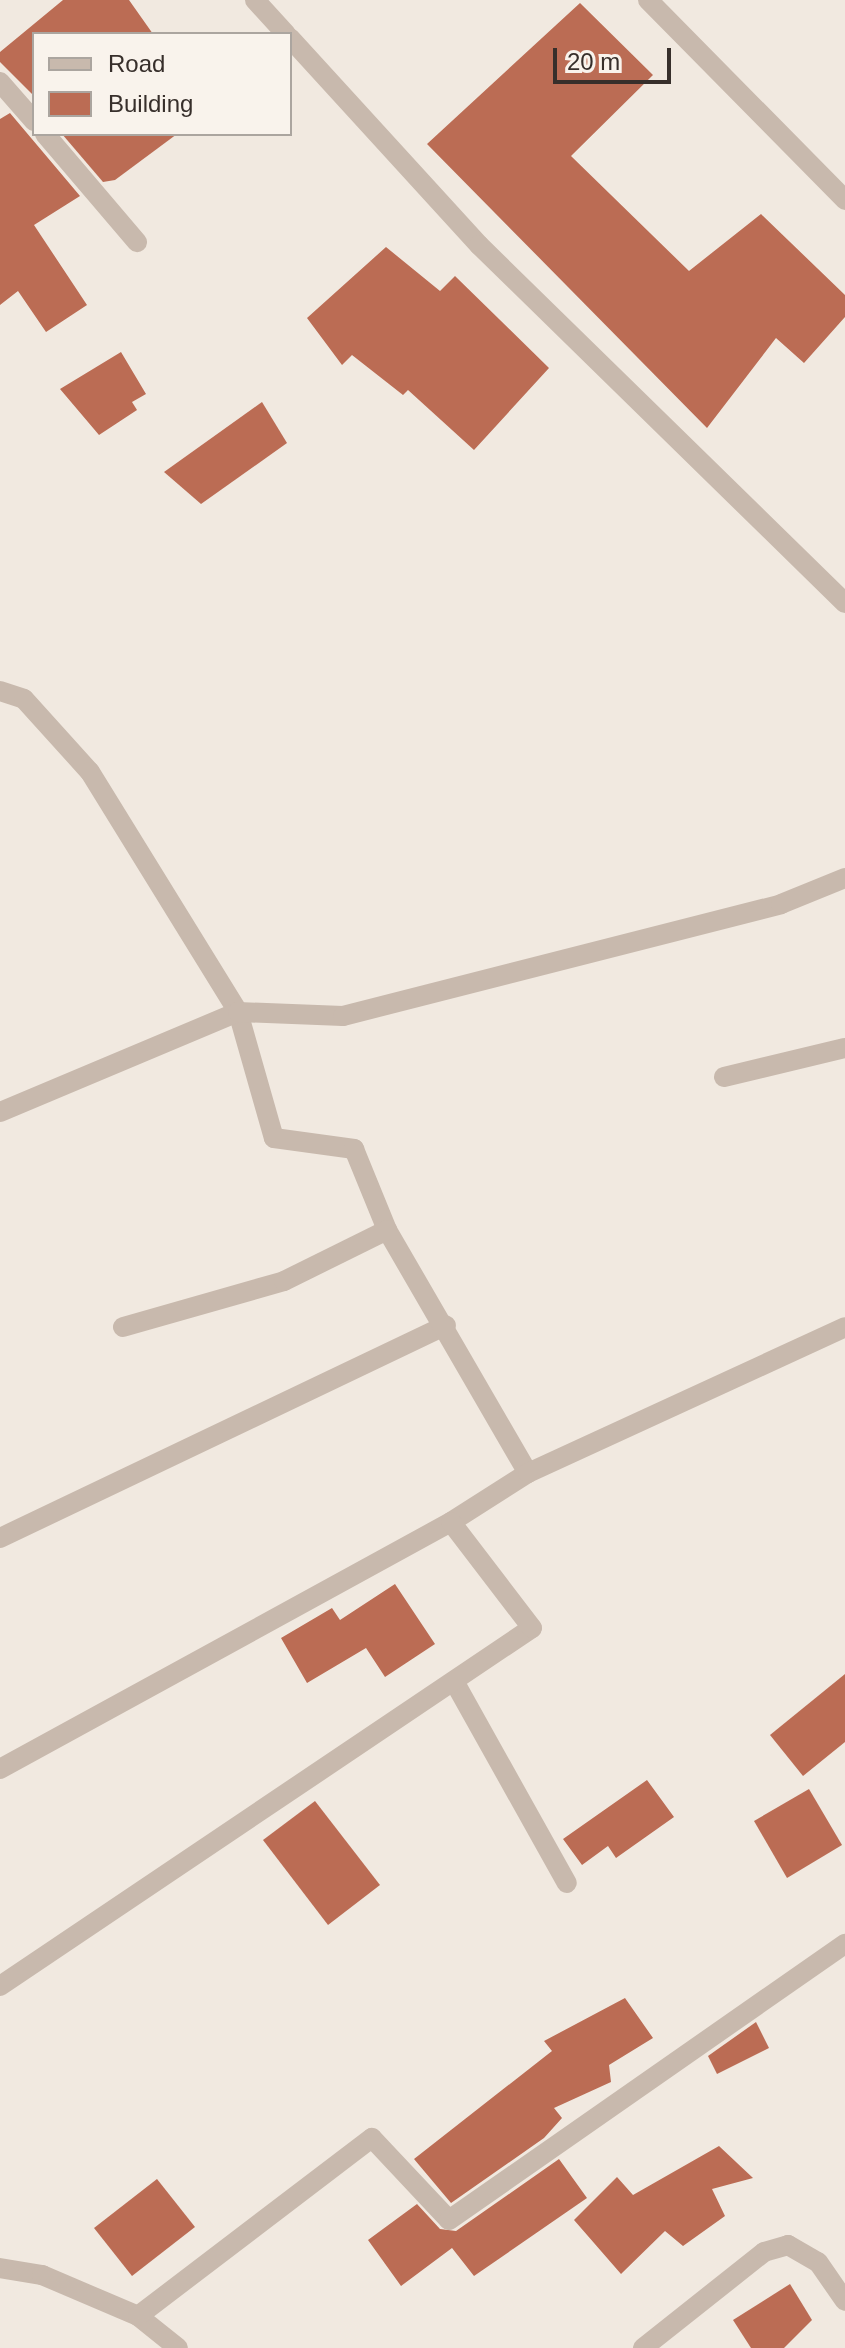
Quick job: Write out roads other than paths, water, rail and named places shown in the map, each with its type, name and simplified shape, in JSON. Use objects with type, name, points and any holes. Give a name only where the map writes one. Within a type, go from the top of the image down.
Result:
[{"type":"street","points":[[255,0],[284,32]]},
{"type":"street","points":[[648,0],[845,200]]},
{"type":"street","points":[[292,40],[479,245],[845,603]]},
{"type":"street","points":[[0,82],[32,119]]},
{"type":"street","points":[[47,136],[137,242]]},
{"type":"street","points":[[0,691],[24,699],[90,772],[238,1012],[274,1138],[354,1149],[387,1230],[446,1325],[528,1473]]},
{"type":"street","points":[[0,1112],[238,1012],[343,1016],[781,904],[845,878]]},
{"type":"street","points":[[724,1077],[845,1048]]},
{"type":"street","points":[[123,1327],[284,1281],[387,1230]]},
{"type":"street","points":[[0,1538],[446,1325]]},
{"type":"street","points":[[0,1769],[451,1522],[528,1473],[845,1327]]},
{"type":"street","points":[[0,1986],[455,1683],[532,1628],[451,1522]]},
{"type":"street","points":[[455,1683],[567,1883]]},
{"type":"street","points":[[138,2316],[372,2138],[449,2220],[845,1944]]},
{"type":"street","points":[[643,2348],[764,2252],[788,2245],[818,2262],[845,2301]]},
{"type":"street","points":[[0,2268],[42,2275],[138,2316],[178,2348]]}]
